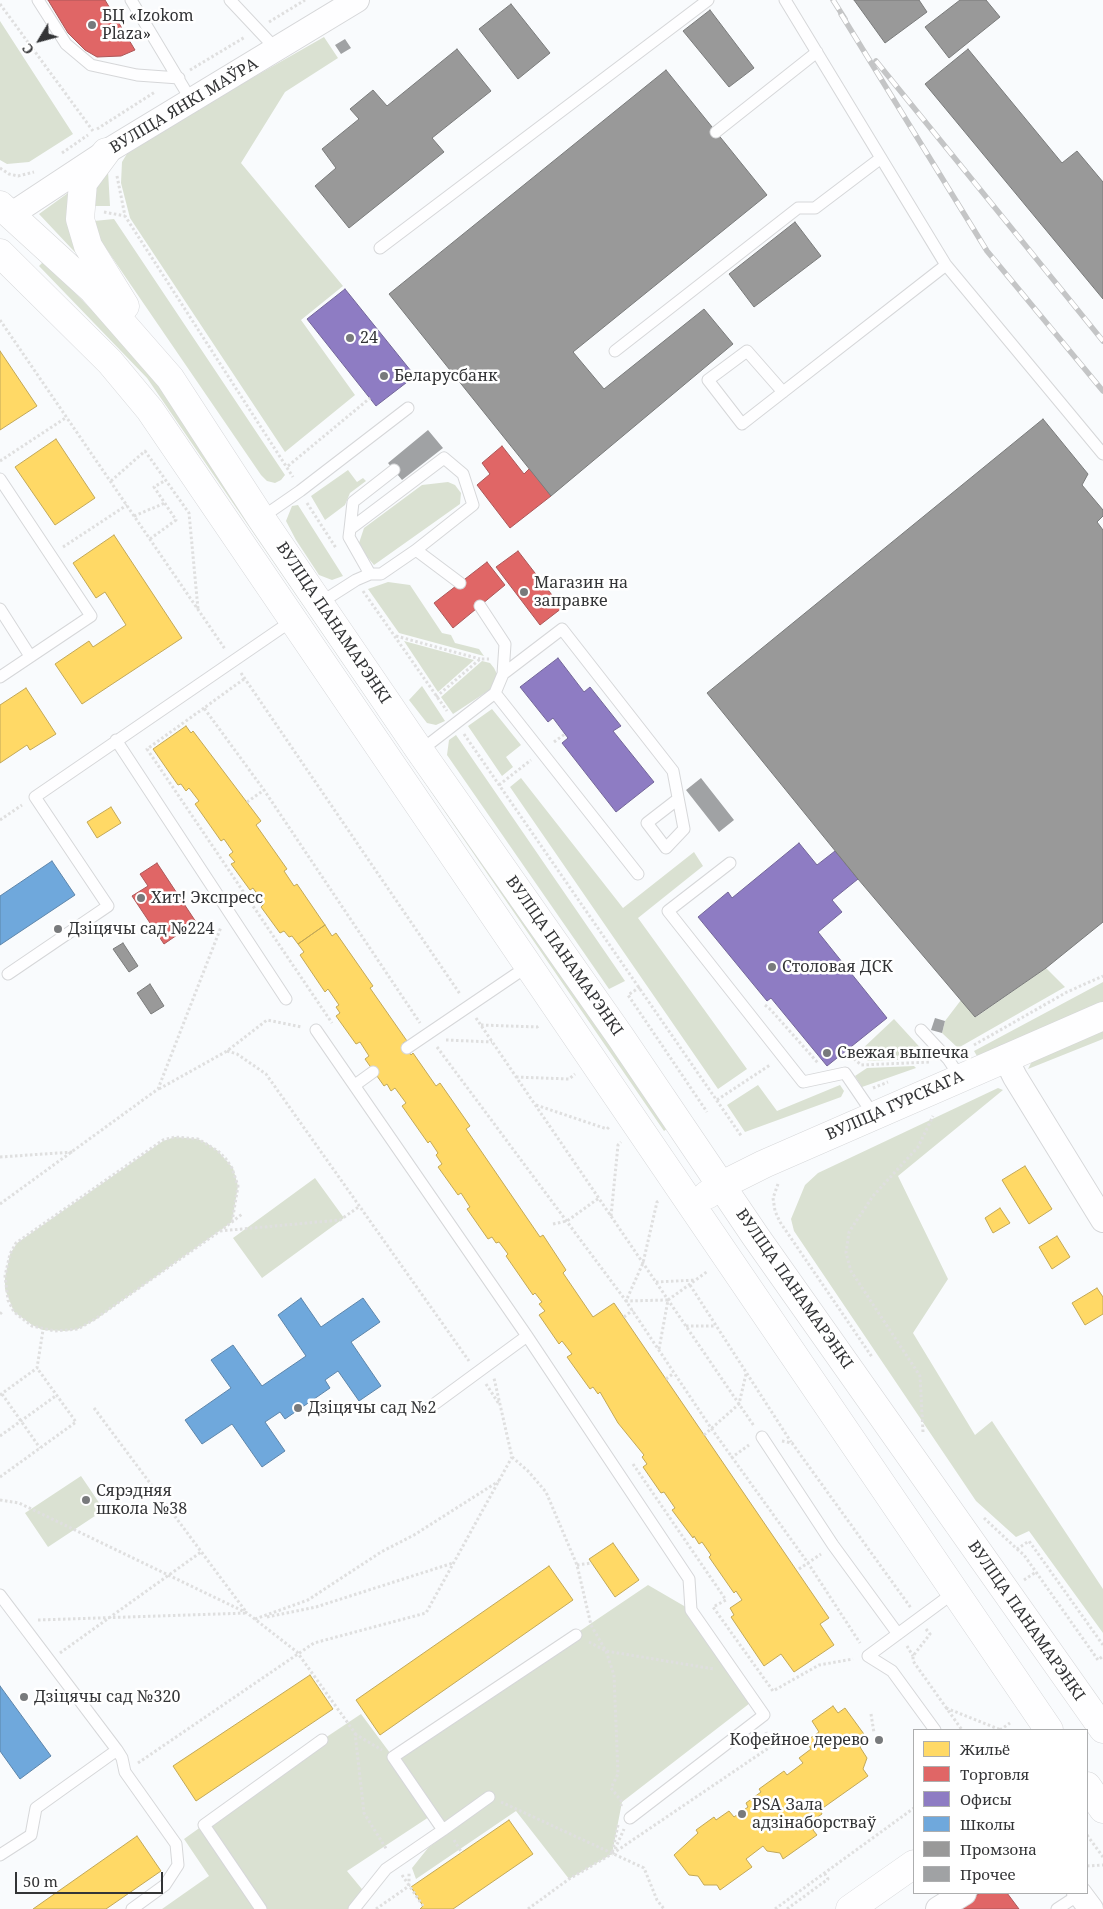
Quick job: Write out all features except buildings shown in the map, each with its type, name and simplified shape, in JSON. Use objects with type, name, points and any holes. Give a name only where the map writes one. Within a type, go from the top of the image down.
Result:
[{"type":"main road","points":[[105,150],[83,183],[80,199],[82,228],[88,246],[170,378]]},
{"type":"main road","name":"ВУЛІЦА ПАНАМАРЭНКІ","points":[[6,210],[93,290],[170,378],[261,518],[420,751],[1103,1730]]},
{"type":"main road","name":"ВУЛІЦА ПАНАМАРЭНКІ","points":[[0,254],[131,386],[530,965],[1048,1729]]},
{"type":"main road","name":"ВУЛІЦА ГУРСКАГА","points":[[692,1206],[722,1185],[873,1114],[954,1068],[1005,1057],[1103,1016]]},
{"type":"main road","points":[[1088,1742],[1103,1730]]},
{"type":"main road","points":[[1088,1787],[1103,1809]]},
{"type":"main road","points":[[850,1909],[913,1865]]},
{"type":"street","name":"ВУЛІЦА ЯНКІ МАЎРА","points":[[6,210],[277,50],[343,4]]},
{"type":"street","points":[[1005,1057],[1015,1077],[1103,1220]]},
{"type":"street","points":[[938,1909],[962,1894]]},
{"type":"lane","points":[[38,0],[66,44],[91,65],[138,75],[178,78]]},
{"type":"lane","points":[[131,0],[191,100]]},
{"type":"lane","points":[[230,0],[256,30],[277,50]]},
{"type":"lane","points":[[380,248],[708,0]]},
{"type":"lane","points":[[785,0],[946,265],[1103,454]]},
{"type":"lane","points":[[716,132],[817,52]]},
{"type":"lane","points":[[615,350],[798,208],[815,208],[881,158]]},
{"type":"lane","points":[[783,392],[747,351],[708,380],[742,424],[946,265]]},
{"type":"lane","points":[[261,518],[300,491],[408,408]]},
{"type":"lane","points":[[320,603],[356,580],[370,574],[381,574],[416,550],[472,504],[463,474],[444,458],[350,529]]},
{"type":"lane","points":[[370,574],[349,537],[353,502],[394,470]]},
{"type":"lane","points":[[0,479],[91,616],[0,677]]},
{"type":"lane","points":[[416,550],[460,583]]},
{"type":"lane","points":[[420,751],[495,694],[504,674],[505,644],[480,606]]},
{"type":"lane","points":[[0,609],[30,656]]},
{"type":"lane","points":[[8,974],[108,906],[35,797],[232,660],[294,620]]},
{"type":"lane","points":[[504,674],[562,629],[673,771],[678,799]]},
{"type":"lane","points":[[495,694],[638,874]]},
{"type":"lane","points":[[116,740],[286,999]]},
{"type":"lane","points":[[730,863],[668,911],[803,1082],[845,1073],[873,1114]]},
{"type":"lane","points":[[407,1048],[430,1037],[469,1007],[530,965]]},
{"type":"lane","points":[[316,1030],[527,1336],[689,1579],[692,1610],[764,1716],[623,1816]]},
{"type":"lane","points":[[921,1030],[954,1068]]},
{"type":"lane","points":[[355,1085],[374,1072]]},
{"type":"lane","points":[[429,1408],[527,1336]]},
{"type":"lane","points":[[762,1437],[834,1545],[898,1634]]},
{"type":"lane","points":[[934,1729],[892,1671],[868,1656],[956,1591]]},
{"type":"lane","points":[[0,1595],[117,1750],[122,1758],[125,1772],[176,1844],[178,1865],[165,1885],[132,1909]]},
{"type":"lane","points":[[443,1830],[393,1757],[576,1635]]},
{"type":"lane","points":[[261,1909],[204,1825],[322,1740]]},
{"type":"lane","points":[[0,1855],[31,1835],[36,1808],[117,1750]]},
{"type":"lane","points":[[354,1909],[386,1869],[489,1797]]},
{"type":"lane","points":[[1057,1909],[1083,1898]]},
{"type":"path","points":[[56,157],[105,150],[178,78],[305,0]]},
{"type":"path","points":[[0,4],[105,150],[125,216],[288,466],[300,491],[356,580],[640,987],[742,1137]]},
{"type":"path","points":[[0,169],[18,176],[34,172],[42,167]]},
{"type":"path","points":[[99,211],[125,216]]},
{"type":"path","points":[[0,320],[762,1437],[792,1443]]},
{"type":"path","points":[[288,466],[370,398]]},
{"type":"path","points":[[0,461],[67,417]]},
{"type":"path","points":[[111,481],[145,451],[189,513],[198,610]]},
{"type":"path","points":[[150,538],[176,520],[154,488],[166,480]]},
{"type":"path","points":[[134,516],[165,504]]},
{"type":"path","points":[[50,556],[127,505]]},
{"type":"path","points":[[395,636],[480,659],[504,659]]},
{"type":"path","points":[[436,697],[480,659]]},
{"type":"path","points":[[244,679],[147,749],[335,1026]]},
{"type":"path","points":[[204,708],[264,790],[430,1037],[626,1300],[731,1458],[808,1563],[856,1636]]},
{"type":"path","points":[[248,802],[264,790]]},
{"type":"path","points":[[0,820],[35,797]]},
{"type":"path","points":[[158,1089],[227,911]]},
{"type":"path","points":[[954,1068],[1067,992],[1103,976]]},
{"type":"path","points":[[640,987],[628,995],[707,1112]]},
{"type":"path","points":[[760,999],[823,1069]]},
{"type":"path","points":[[0,1204],[158,1089],[227,1051],[267,1020],[316,1030]]},
{"type":"path","points":[[481,1025],[537,1027],[543,1023]]},
{"type":"path","points":[[430,1037],[492,1042]]},
{"type":"path","points":[[227,1051],[237,1054],[266,1074],[500,1405]]},
{"type":"path","points":[[847,1051],[861,1065],[932,1062]]},
{"type":"path","points":[[717,1100],[783,1056]]},
{"type":"path","points":[[839,1061],[851,1056]]},
{"type":"path","points":[[516,1077],[568,1079],[577,1072]]},
{"type":"path","points":[[535,1105],[607,1129],[613,1125]]},
{"type":"path","points":[[918,1425],[923,1433],[920,1376],[851,1270],[846,1253],[849,1232],[873,1196],[918,1147],[934,1113]]},
{"type":"path","points":[[232,1222],[238,1186],[232,1168],[226,1159],[218,1150],[198,1139],[174,1137],[163,1140],[16,1243],[10,1254],[6,1271],[5,1289],[8,1300],[14,1312],[22,1319],[43,1330],[66,1331],[85,1326],[220,1231],[232,1222],[242,1214]]},
{"type":"path","points":[[611,1216],[618,1144],[624,1140]]},
{"type":"path","points":[[0,1157],[73,1152]]},
{"type":"path","points":[[783,1181],[774,1192],[774,1204],[778,1216],[875,1361]]},
{"type":"path","points":[[626,1300],[643,1263],[657,1202],[664,1197]]},
{"type":"path","points":[[553,1224],[567,1221],[599,1198]]},
{"type":"path","points":[[220,1231],[340,1220],[360,1206]]},
{"type":"path","points":[[626,1300],[668,1300],[712,1268]]},
{"type":"path","points":[[656,1282],[696,1280]]},
{"type":"path","points":[[690,1285],[792,1443],[930,1634],[913,1656],[913,1660],[961,1729]]},
{"type":"path","points":[[658,1350],[668,1300]]},
{"type":"path","points":[[624,1317],[633,1310]]},
{"type":"path","points":[[686,1326],[716,1326]]},
{"type":"path","points":[[40,1448],[1,1394],[37,1368],[43,1330]]},
{"type":"path","points":[[491,1362],[512,1458],[528,1471],[546,1492],[577,1565],[591,1625],[606,1651],[614,1675],[618,1774],[611,1788],[622,1802],[623,1816],[612,1854]]},
{"type":"path","points":[[0,1475],[76,1422],[37,1368]]},
{"type":"path","points":[[666,1379],[674,1373]]},
{"type":"path","points":[[704,1435],[739,1404],[746,1373]]},
{"type":"path","points":[[0,1436],[57,1395]]},
{"type":"path","points":[[94,1408],[247,1613]]},
{"type":"path","points":[[731,1458],[762,1437]]},
{"type":"path","points":[[125,1772],[298,1652],[314,1643],[426,1613],[512,1458]]},
{"type":"path","points":[[631,1460],[726,1600],[714,1607],[773,1690]]},
{"type":"path","points":[[257,1619],[308,1600],[382,1552],[414,1535],[499,1481]]},
{"type":"path","points":[[0,1500],[19,1503],[257,1619],[298,1652],[355,1734],[393,1757]]},
{"type":"path","points":[[978,1511],[1024,1555],[1098,1660],[1103,1656]]},
{"type":"path","points":[[1018,1549],[1029,1541],[1103,1645]]},
{"type":"path","points":[[50,1661],[201,1552]]},
{"type":"path","points":[[257,1619],[316,1607],[454,1563]]},
{"type":"path","points":[[577,1565],[592,1563]]},
{"type":"path","points":[[799,1569],[808,1563]]},
{"type":"path","points":[[20,1621],[247,1613]]},
{"type":"path","points":[[576,1635],[606,1651],[735,1673],[762,1675]]},
{"type":"path","points":[[768,1695],[773,1690],[819,1665],[868,1656]]},
{"type":"path","points":[[946,1708],[998,1729]]},
{"type":"path","points":[[871,1714],[874,1733]]},
{"type":"path","points":[[528,1909],[570,1879],[612,1854],[770,1747],[764,1723]]},
{"type":"path","points":[[1002,1729],[1010,1723]]},
{"type":"path","points":[[355,1734],[364,1813],[424,1906]]},
{"type":"path","points":[[489,1797],[644,1868],[657,1900],[664,1909]]},
{"type":"path","points":[[775,1909],[913,1809]]},
{"type":"path","points":[[612,1854],[623,1816]]},
{"type":"path","points":[[1088,1836],[1103,1857]]},
{"type":"path","points":[[1088,1866],[1103,1865]]},
{"type":"path","points":[[787,1909],[828,1879],[825,1874]]},
{"type":"green space","points":[[0,21],[73,134],[29,162],[7,164],[0,160]]},
{"type":"green space","points":[[324,37],[338,58],[285,92],[241,163],[343,286],[301,320],[355,395],[285,452],[130,218],[121,183],[122,162],[131,147]]},
{"type":"green space","points":[[108,171],[110,206],[90,206],[90,177]]},
{"type":"green space","points":[[68,193],[68,217],[103,282],[39,214]]},
{"type":"green space","points":[[114,219],[285,475],[281,480],[275,483],[267,481],[261,475],[94,231],[94,221]]},
{"type":"green space","points":[[44,261],[145,364],[671,1126],[664,1131],[147,378],[39,266]]},
{"type":"green space","points":[[348,470],[357,482],[363,478],[366,481],[350,493],[345,505],[325,520],[311,496]]},
{"type":"green space","points":[[448,482],[455,485],[461,493],[460,504],[374,565],[358,546],[364,528],[422,485]]},
{"type":"green space","points":[[298,505],[343,576],[332,580],[319,575],[296,540],[286,521],[292,506]]},
{"type":"green space","points":[[388,582],[410,585],[442,633],[451,635],[455,643],[479,649],[484,656],[399,633],[368,589]]},
{"type":"green space","points":[[404,641],[474,660],[438,692]]},
{"type":"green space","points":[[482,661],[490,663],[494,668],[497,674],[495,683],[491,689],[453,714],[441,697]]},
{"type":"green space","points":[[422,686],[445,721],[436,725],[427,723],[409,700]]},
{"type":"green space","points":[[492,709],[521,745],[506,757],[513,767],[502,776],[468,726]]},
{"type":"green space","points":[[456,735],[625,981],[609,989],[447,755],[449,740]]},
{"type":"green space","points":[[521,778],[623,908],[694,852],[703,866],[638,918],[747,1069],[718,1089],[510,787]]},
{"type":"green space","points":[[1046,968],[1065,987],[958,1048],[942,1033],[945,1021],[961,1000],[976,1017]]},
{"type":"green space","points":[[1103,982],[1103,1005],[987,1058],[977,1056],[974,1051]]},
{"type":"green space","points":[[894,1019],[926,1054],[926,1059],[868,1061],[860,1051]]},
{"type":"green space","points":[[1103,1031],[1103,1039],[1028,1069],[1033,1059]]},
{"type":"green space","points":[[914,1066],[916,1068],[862,1087],[855,1076],[867,1068]]},
{"type":"green space","points":[[758,1085],[777,1111],[840,1085],[844,1091],[841,1097],[745,1132],[727,1105]]},
{"type":"green space","points":[[998,1088],[1003,1090],[898,1176],[948,1279],[913,1333],[975,1435],[992,1421],[1103,1589],[1103,1633],[1029,1531],[1016,1537],[976,1501],[794,1231],[791,1219],[805,1185],[818,1173]]},
{"type":"green space","points":[[175,1137],[198,1139],[208,1144],[218,1151],[233,1168],[238,1186],[232,1222],[95,1320],[78,1329],[66,1331],[43,1330],[32,1325],[14,1312],[5,1289],[5,1277],[10,1254],[17,1243],[163,1141]]},
{"type":"green space","points":[[315,1178],[344,1218],[262,1278],[233,1238]]},
{"type":"green space","points":[[81,1476],[104,1510],[48,1547],[25,1513]]},
{"type":"green space","points":[[648,1585],[691,1610],[754,1700],[622,1802],[612,1854],[569,1879],[516,1811],[416,1879],[412,1868],[428,1848],[445,1835],[432,1815],[347,1871],[366,1894],[354,1909],[162,1909],[209,1876],[184,1839],[361,1714],[393,1757]]},
{"type":"railway","points":[[833,0],[845,19]]},
{"type":"railway","points":[[841,14],[987,251],[1103,391]]},
{"type":"railway","points":[[876,61],[1103,341]]},
{"type":"place","name":"БЦ «Izokom Plaza»","points":[[92,25]]},
{"type":"place","name":"24","points":[[350,338]]},
{"type":"place","name":"Беларусбанк","points":[[384,376]]},
{"type":"place","name":"Магазин на заправке","points":[[524,592]]},
{"type":"place","name":"Хит! Экспресс","points":[[141,898]]},
{"type":"place","name":"Дзіцячы сад №224","points":[[58,929]]},
{"type":"place","name":"Столовая ДСК","points":[[772,967]]},
{"type":"place","name":"Свежая выпечка","points":[[827,1053]]},
{"type":"place","name":"Дзіцячы сад №2","points":[[298,1408]]},
{"type":"place","name":"Сярэдняя школа №38","points":[[86,1500]]},
{"type":"place","name":"Дзіцячы сад №320","points":[[24,1697]]},
{"type":"place","name":"Кофейное дерево","points":[[879,1740]]},
{"type":"place","name":"PSA Зала адзінаборстваў","points":[[742,1814]]}]
